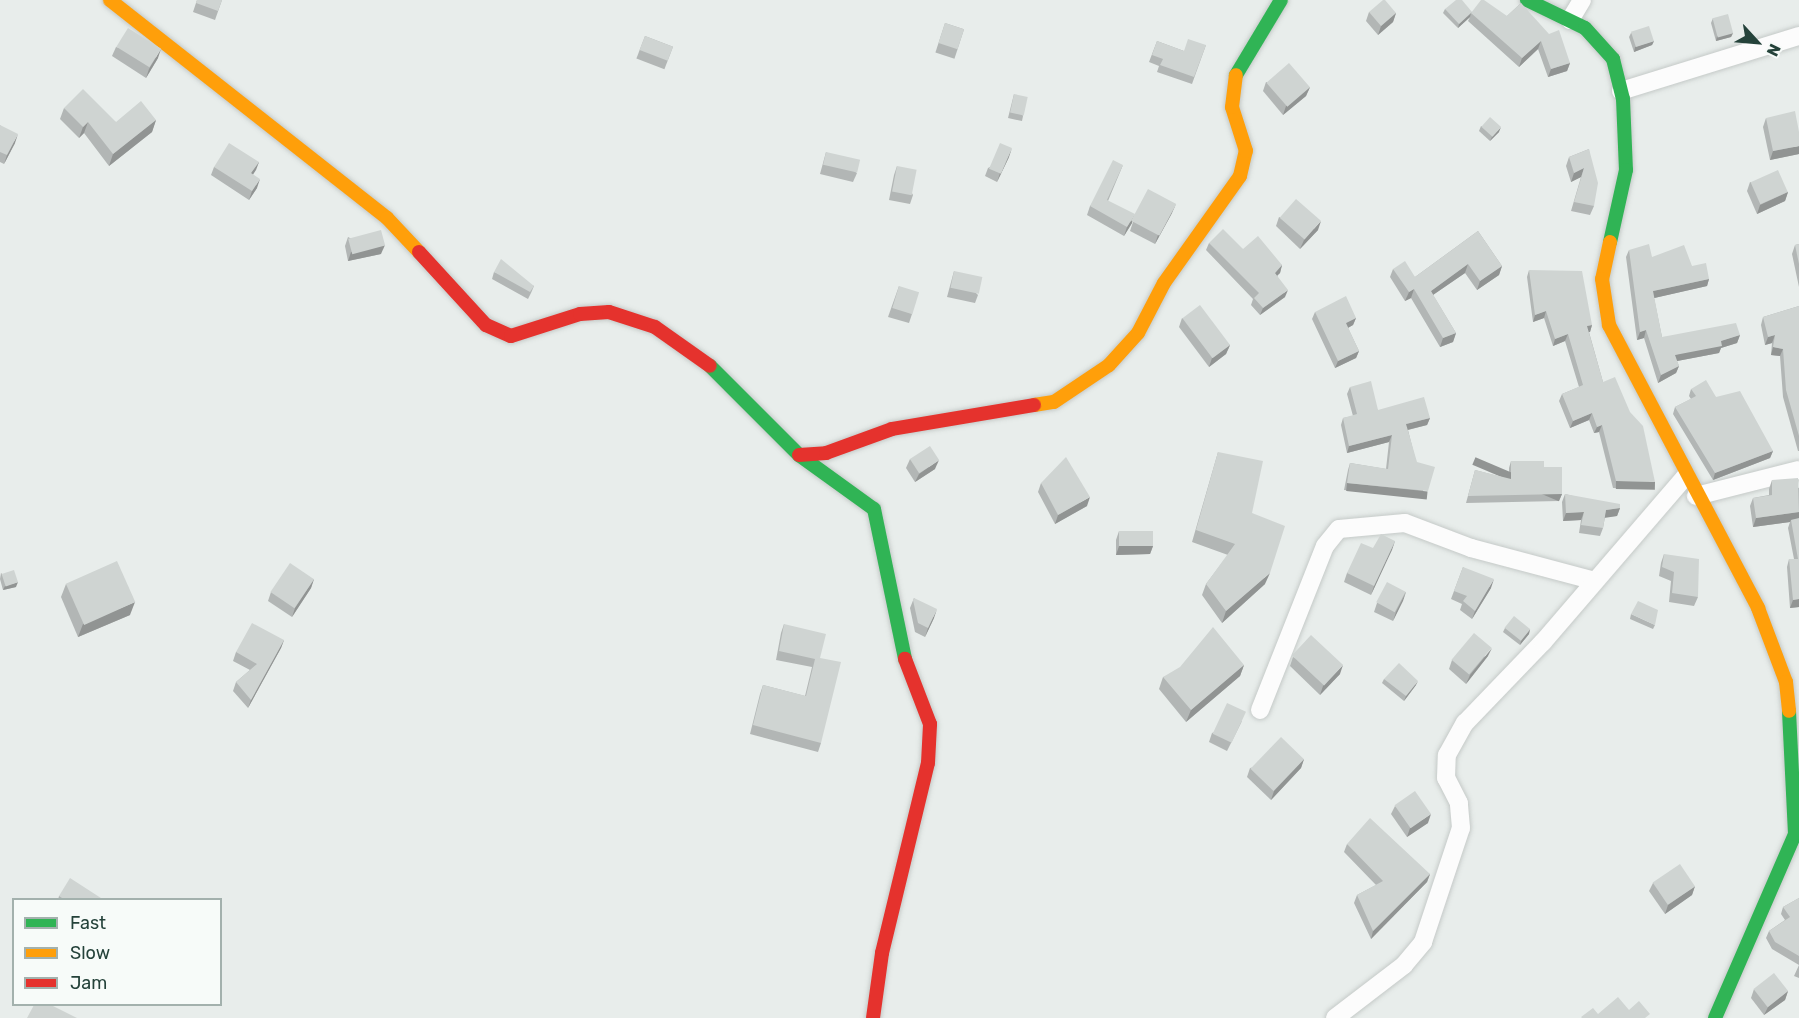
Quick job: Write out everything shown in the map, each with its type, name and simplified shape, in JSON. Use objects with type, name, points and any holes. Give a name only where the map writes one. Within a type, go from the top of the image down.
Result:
[{"type":"street","points":[[110,0],[387,218],[486,324],[511,336],[580,314],[609,312],[655,327],[701,357],[799,455],[874,509],[908,672],[930,724],[928,763],[882,953],[873,1018]]},
{"type":"street","points":[[799,455],[826,453],[892,429],[1053,402],[1109,365],[1138,333],[1164,283],[1240,176],[1246,151],[1232,107],[1233,80],[1281,0]]},
{"type":"street","points":[[1527,0],[1585,28],[1613,59],[1621,91],[1626,170],[1602,279],[1609,325],[1696,496],[1758,608],[1786,682],[1796,765],[1797,832],[1715,1018]]},
{"type":"street","points":[[1570,20],[1582,0]]},
{"type":"street","points":[[1621,91],[1799,36]]},
{"type":"street","points":[[1696,496],[1799,470]]},
{"type":"street","points":[[1335,1018],[1404,966],[1423,942],[1461,828],[1459,803],[1446,778],[1447,756],[1465,723],[1595,581],[1686,476]]},
{"type":"street","points":[[1260,710],[1325,546],[1338,529],[1405,523],[1471,548],[1595,581]]},
{"type":"building","points":[[197,0],[222,0],[218,11],[196,3]]},
{"type":"building","points":[[1383,0],[1396,13],[1381,26],[1369,12]]},
{"type":"building","points":[[1456,0],[1462,0],[1472,12],[1459,24],[1445,9]]},
{"type":"building","points":[[1481,0],[1507,16],[1521,3],[1549,34],[1559,30],[1570,63],[1551,69],[1541,41],[1522,58],[1471,13]]},
{"type":"building","points":[[1728,14],[1733,33],[1718,37],[1713,18]]},
{"type":"building","points":[[945,23],[964,29],[958,49],[939,43]]},
{"type":"building","points":[[1649,26],[1654,41],[1636,47],[1631,32]]},
{"type":"building","points":[[128,28],[161,49],[149,67],[116,47]]},
{"type":"building","points":[[645,36],[673,47],[668,61],[640,50]]},
{"type":"building","points":[[1188,39],[1206,45],[1194,77],[1160,65],[1163,59],[1152,55],[1157,41],[1184,51]]},
{"type":"building","points":[[1289,63],[1310,87],[1287,107],[1266,83]]},
{"type":"building","points":[[83,89],[116,122],[141,101],[156,120],[113,154],[88,122],[83,127],[64,108]]},
{"type":"building","points":[[1014,94],[1028,97],[1024,115],[1010,113]]},
{"type":"building","points":[[1795,111],[1799,146],[1773,151],[1766,118]]},
{"type":"building","points":[[1490,117],[1501,127],[1492,137],[1481,127]]},
{"type":"building","points":[[0,125],[18,134],[7,155],[0,152]]},
{"type":"building","points":[[229,143],[259,162],[251,173],[260,179],[252,191],[214,167]]},
{"type":"building","points":[[1000,143],[1012,148],[1001,174],[989,169]]},
{"type":"building","points":[[1589,149],[1598,183],[1594,206],[1574,202],[1584,168],[1574,173],[1569,157]]},
{"type":"building","points":[[826,152],[860,160],[857,173],[823,165]]},
{"type":"building","points":[[1113,160],[1123,165],[1107,200],[1135,214],[1127,227],[1090,206]]},
{"type":"building","points":[[897,166],[917,170],[912,195],[892,192]]},
{"type":"building","points":[[1778,170],[1788,192],[1760,204],[1751,182]]},
{"type":"building","points":[[1148,189],[1176,204],[1159,236],[1131,221]]},
{"type":"building","points":[[1296,199],[1321,221],[1305,240],[1280,218]]},
{"type":"building","points":[[1223,229],[1243,249],[1258,236],[1282,265],[1275,273],[1288,290],[1263,308],[1254,298],[1259,293],[1209,243]]},
{"type":"building","points":[[381,230],[385,245],[352,254],[348,239]]},
{"type":"building","points":[[1478,231],[1502,266],[1480,281],[1468,264],[1431,291],[1456,333],[1443,338],[1414,289],[1409,292],[1393,269],[1405,261],[1415,277]]},
{"type":"building","points":[[1649,244],[1652,257],[1684,245],[1692,266],[1706,263],[1709,279],[1653,291],[1662,337],[1736,323],[1740,335],[1721,341],[1722,346],[1675,355],[1679,366],[1661,375],[1646,330],[1640,332],[1629,250]]},
{"type":"building","points":[[1799,244],[1799,264],[1795,245]]},
{"type":"building","points":[[501,259],[534,286],[530,292],[494,272]]},
{"type":"building","points":[[1529,270],[1582,271],[1592,325],[1587,326],[1603,382],[1615,377],[1630,412],[1643,426],[1655,482],[1616,481],[1602,425],[1597,427],[1592,413],[1573,421],[1562,394],[1583,385],[1568,334],[1555,339],[1546,311],[1535,315]]},
{"type":"building","points":[[954,271],[982,277],[979,294],[950,288]]},
{"type":"building","points":[[899,286],[919,292],[912,314],[892,308]]},
{"type":"building","points":[[1346,296],[1356,318],[1346,323],[1359,351],[1338,361],[1315,312]]},
{"type":"building","points":[[1200,305],[1230,345],[1213,358],[1182,318]]},
{"type":"building","points":[[1799,306],[1799,436],[1786,390],[1783,349],[1773,347],[1775,335],[1768,337],[1763,317]]},
{"type":"building","points":[[1706,380],[1716,397],[1740,391],[1773,451],[1715,473],[1675,407],[1696,396],[1691,389]]},
{"type":"building","points":[[1371,381],[1378,410],[1424,397],[1430,418],[1406,424],[1417,462],[1435,467],[1428,491],[1347,483],[1350,463],[1388,469],[1392,435],[1349,446],[1343,418],[1357,414],[1350,387]]},
{"type":"building","points":[[930,446],[939,460],[919,473],[910,459]]},
{"type":"building","points":[[1218,452],[1263,461],[1252,513],[1285,526],[1270,573],[1226,611],[1206,584],[1235,544],[1196,530]]},
{"type":"building","points":[[1066,457],[1090,497],[1058,515],[1041,483]]},
{"type":"building","points":[[1511,461],[1544,461],[1544,467],[1562,467],[1562,494],[1468,496],[1475,470],[1511,479]]},
{"type":"building","points":[[1798,478],[1799,512],[1756,518],[1753,498],[1772,495],[1772,480]]},
{"type":"building","points":[[1565,494],[1620,504],[1620,508],[1606,510],[1603,528],[1581,525],[1584,512],[1566,513]]},
{"type":"building","points":[[1799,518],[1799,599],[1793,600],[1789,559],[1798,559],[1791,520]]},
{"type":"building","points":[[1119,531],[1153,531],[1153,546],[1119,546]]},
{"type":"building","points":[[1381,534],[1395,541],[1374,586],[1347,573],[1361,543],[1373,548]]},
{"type":"building","points":[[1664,554],[1699,559],[1698,597],[1672,593],[1674,572],[1662,567]]},
{"type":"building","points":[[117,561],[135,602],[84,625],[66,584]]},
{"type":"building","points":[[290,563],[314,579],[294,608],[270,592]]},
{"type":"building","points":[[1463,567],[1494,579],[1475,611],[1463,601],[1467,596],[1454,591]]},
{"type":"building","points":[[14,570],[18,582],[6,586],[2,574]]},
{"type":"building","points":[[1387,582],[1406,592],[1395,612],[1376,602]]},
{"type":"building","points":[[914,598],[937,609],[928,628],[918,623]]},
{"type":"building","points":[[1638,601],[1658,610],[1655,625],[1631,614]]},
{"type":"building","points":[[1514,616],[1530,629],[1521,641],[1505,628]]},
{"type":"building","points":[[252,623],[284,640],[251,700],[236,682],[257,664],[236,652]]},
{"type":"building","points":[[784,624],[826,634],[820,658],[841,662],[821,743],[753,725],[763,685],[806,696],[815,659],[779,651]]},
{"type":"building","points":[[1213,627],[1244,665],[1191,710],[1163,677],[1180,667]]},
{"type":"building","points":[[1474,633],[1492,648],[1469,675],[1452,660]]},
{"type":"building","points":[[1311,635],[1343,665],[1324,685],[1292,655]]},
{"type":"building","points":[[1399,663],[1418,681],[1406,696],[1384,679]]},
{"type":"building","points":[[1227,703],[1246,712],[1232,743],[1213,734]]},
{"type":"building","points":[[1281,737],[1304,759],[1273,791],[1250,769]]},
{"type":"building","points":[[1415,791],[1431,814],[1411,828],[1395,805]]},
{"type":"building","points":[[1370,818],[1430,874],[1373,931],[1357,895],[1383,881],[1347,844]]},
{"type":"building","points":[[1680,864],[1695,886],[1668,905],[1653,882]]},
{"type":"building","points":[[70,878],[101,898],[62,898],[59,896]]},
{"type":"building","points":[[1799,898],[1799,956],[1775,942],[1769,931],[1790,917],[1783,907]]},
{"type":"building","points":[[1774,973],[1788,991],[1768,1007],[1754,989]]},
{"type":"building","points":[[1618,997],[1629,1010],[1639,1001],[1650,1014],[1645,1018],[1581,1017],[1593,1008],[1598,1014]]},
{"type":"building","points":[[33,1006],[53,1006],[77,1018],[27,1018]]},
{"type":"traffic: fast","points":[[1236,75],[1281,0]]},
{"type":"traffic: fast","points":[[1527,0],[1585,28],[1613,59],[1623,99],[1626,170],[1610,242]]},
{"type":"traffic: fast","points":[[710,366],[799,455],[874,509],[905,659]]},
{"type":"traffic: fast","points":[[1715,1018],[1795,834],[1789,711]]},
{"type":"traffic: slow","points":[[110,0],[387,218],[419,252]]},
{"type":"traffic: slow","points":[[1034,405],[1054,402],[1109,365],[1138,333],[1164,283],[1240,176],[1246,151],[1232,107],[1236,75]]},
{"type":"traffic: slow","points":[[1610,242],[1602,279],[1609,325],[1758,608],[1786,682],[1789,711]]},
{"type":"traffic: jam","points":[[419,252],[486,325],[511,336],[580,314],[609,312],[655,327],[710,366]]},
{"type":"traffic: jam","points":[[799,455],[826,453],[892,429],[1034,405]]},
{"type":"traffic: jam","points":[[873,1018],[882,953],[928,763],[930,724],[905,659]]}]
